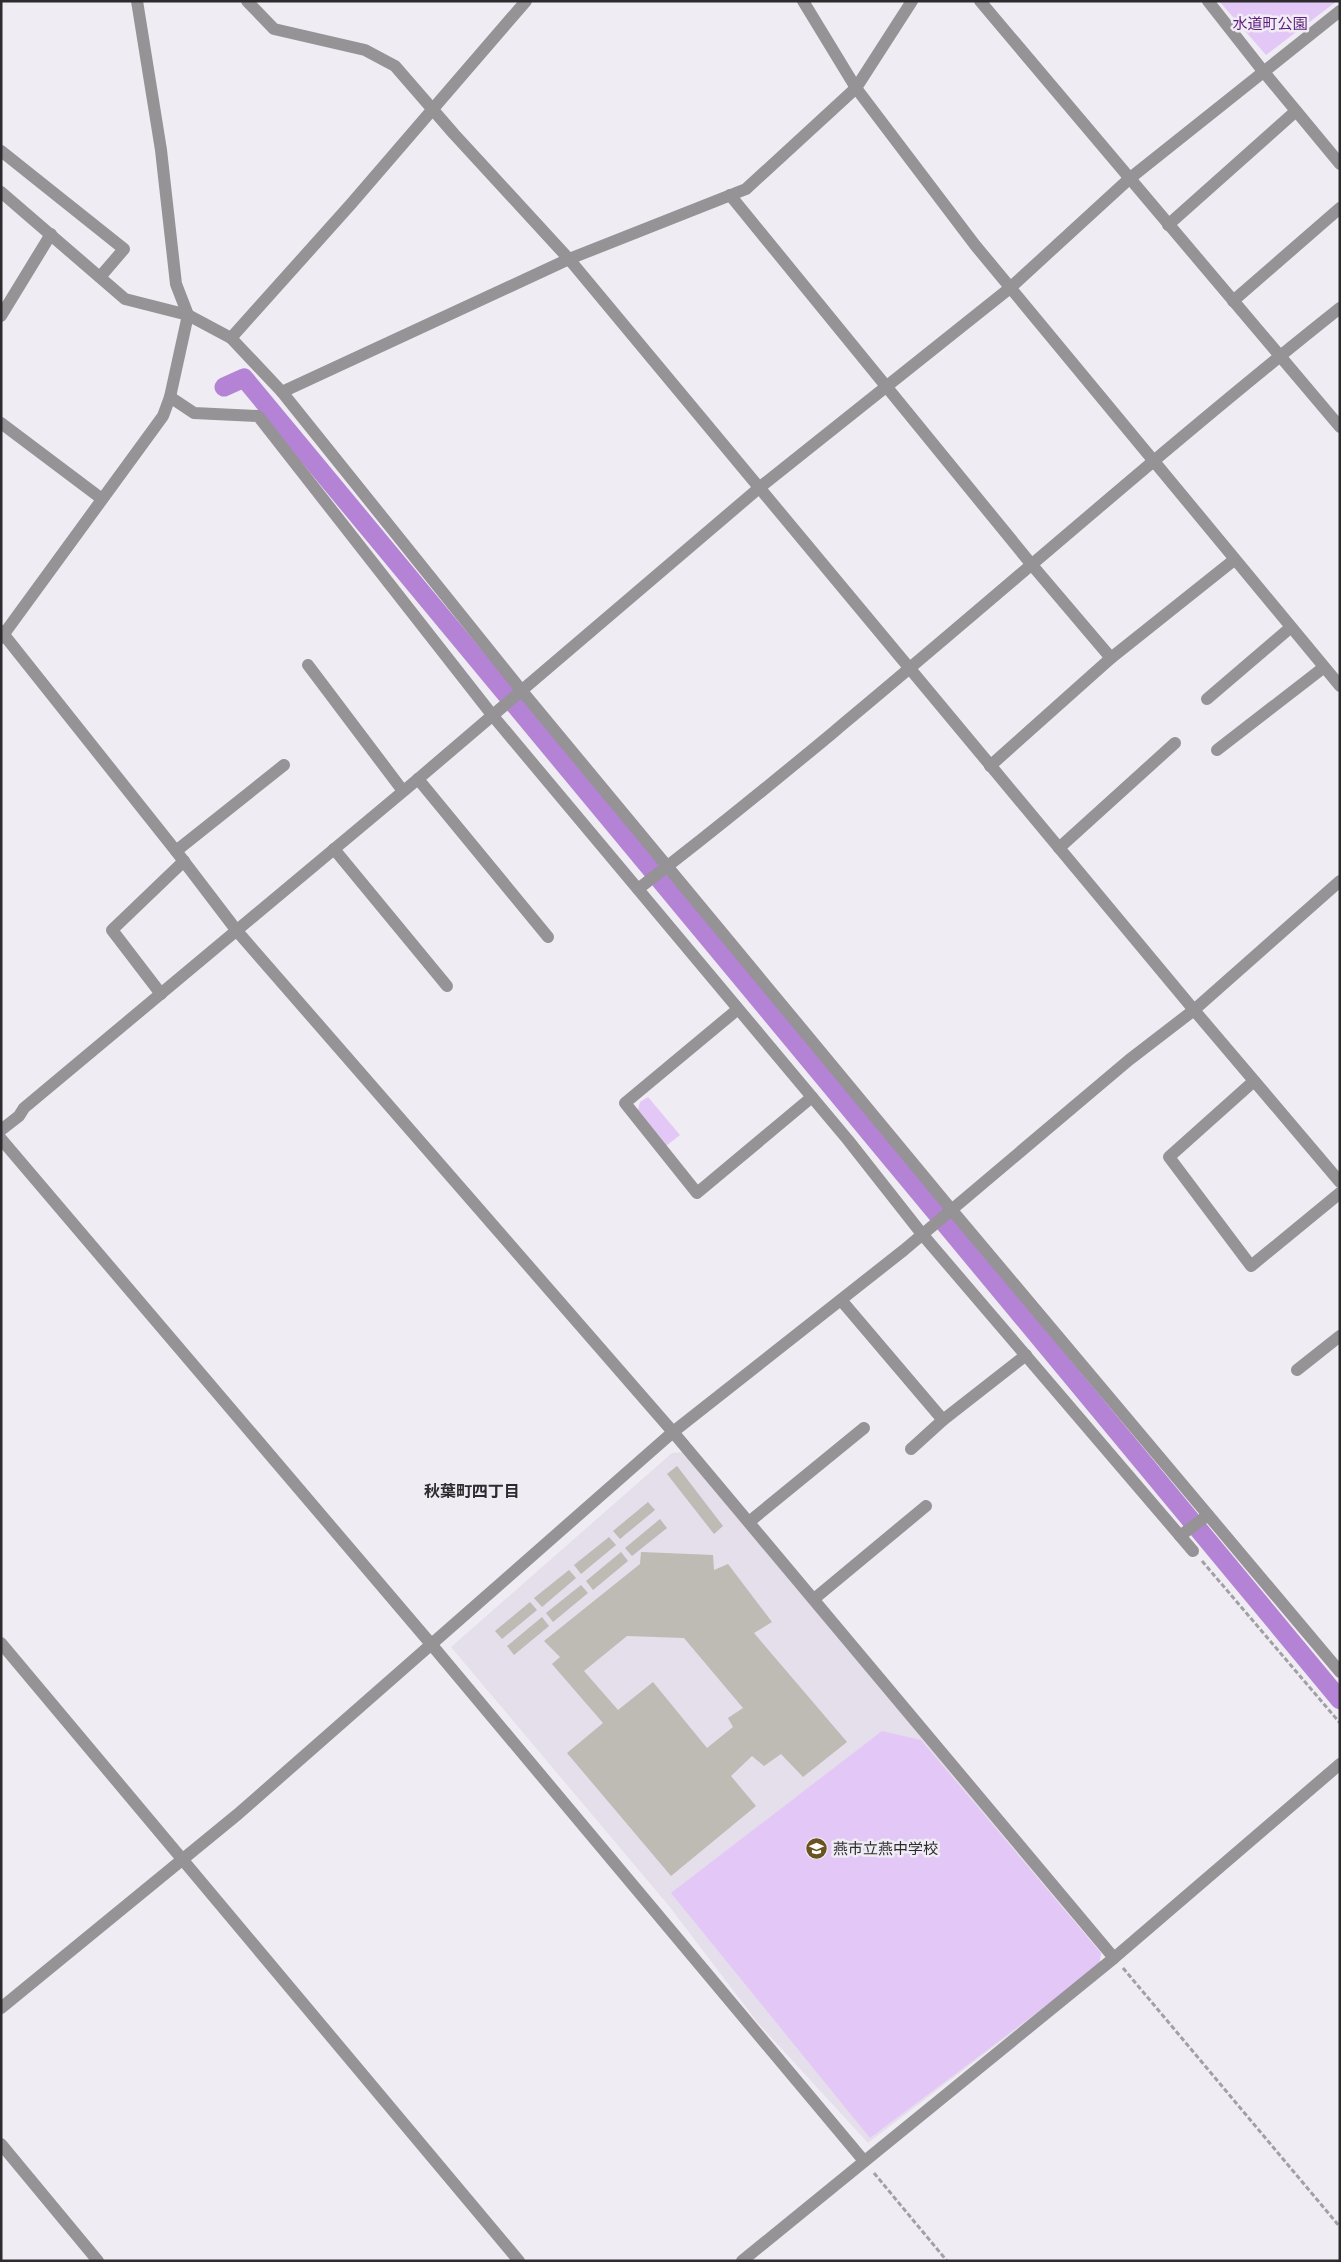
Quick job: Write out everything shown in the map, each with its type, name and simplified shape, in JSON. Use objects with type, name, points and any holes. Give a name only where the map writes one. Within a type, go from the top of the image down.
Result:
[{"type":"street","points":[[137,1],[161,150],[176,284],[188,315],[170,397],[163,416],[3,634],[180,856],[237,931],[814,1598],[1114,1958]]},
{"type":"street","points":[[247,1],[274,28],[365,50],[395,66],[568,259],[1194,1010],[1340,1182]]},
{"type":"street","points":[[231,338],[434,109],[526,1]]},
{"type":"street","points":[[803,1],[856,88],[1010,288],[1323,668],[1338,680]]},
{"type":"street","points":[[282,392],[568,259],[746,189],[856,88],[912,1]]},
{"type":"street","points":[[980,1],[1340,427]]},
{"type":"street","points":[[1208,1],[1340,164]]},
{"type":"street","points":[[1,1130],[19,1116],[24,1108],[493,716],[759,488],[1010,288],[1129,179],[1340,11]]},
{"type":"street","points":[[1168,225],[1296,111]]},
{"type":"street","points":[[1,150],[124,250],[100,277]]},
{"type":"street","points":[[1,192],[125,298],[188,315],[231,338],[282,392],[518,694],[664,869],[1193,1526],[1193,1550]]},
{"type":"street","points":[[730,195],[1110,658]]},
{"type":"street","points":[[1233,301],[1340,208]]},
{"type":"street","points":[[1,316],[51,234]]},
{"type":"street","points":[[638,889],[910,670],[1153,462],[1340,308]]},
{"type":"street","points":[[170,397],[194,413],[258,416],[493,716],[812,1097],[922,1234],[1026,1355],[1193,1526],[1340,1672]]},
{"type":"street","points":[[1,423],[102,499]]},
{"type":"street","points":[[990,766],[1110,658],[1234,560]]},
{"type":"street","points":[[1207,698],[1290,628]]},
{"type":"street","points":[[308,665],[403,791]]},
{"type":"street","points":[[1217,750],[1323,668]]},
{"type":"street","points":[[1059,848],[1175,743]]},
{"type":"street","points":[[161,994],[112,930],[180,856],[284,765]]},
{"type":"street","points":[[418,779],[548,937]]},
{"type":"street","points":[[334,849],[447,986]]},
{"type":"street","points":[[1,2008],[238,1814],[672,1432],[841,1300],[1129,1060],[1194,1010],[1340,881]]},
{"type":"street","points":[[738,1009],[625,1103],[697,1193],[812,1097]]},
{"type":"street","points":[[1254,1081],[1169,1156],[1251,1266],[1340,1193]]},
{"type":"street","points":[[1,1139],[431,1644],[864,2161]]},
{"type":"street","points":[[841,1300],[943,1420]]},
{"type":"street","points":[[1297,1370],[1340,1336]]},
{"type":"street","points":[[910,1449],[943,1420],[1026,1355]]},
{"type":"street","points":[[749,1522],[864,1428]]},
{"type":"street","points":[[814,1598],[926,1506]]},
{"type":"street","points":[[1,1643],[519,2261]]},
{"type":"street","points":[[742,2261],[1114,1958],[1340,1764]]},
{"type":"street","points":[[1,2144],[98,2261]]},
{"type":"path","points":[[1193,1550],[1340,1723]]},
{"type":"path","points":[[1114,1958],[1340,2227]]},
{"type":"path","points":[[864,2161],[947,2261]]},
{"type":"shaded area","name":"燕市立燕中学校","points":[[684,1452],[1101,1953],[1099,1966],[868,2143],[758,2023],[669,1906],[451,1647],[672,1453]]},
{"type":"green space","name":"水道町公園","points":[[1219,1],[1337,1],[1266,55]]},
{"type":"green space","points":[[648,1097],[680,1135],[666,1146],[637,1114],[640,1102]]},
{"type":"green space","points":[[882,1731],[921,1740],[1101,1953],[1099,1966],[870,2138],[671,1893]]},
{"type":"building","points":[[677,1466],[723,1526],[714,1534],[667,1474]]},
{"type":"building","points":[[648,1502],[655,1510],[620,1539],[613,1531]]},
{"type":"building","points":[[660,1519],[667,1528],[632,1556],[625,1548]]},
{"type":"building","points":[[609,1537],[616,1545],[581,1574],[574,1565]]},
{"type":"building","points":[[621,1552],[628,1561],[593,1590],[586,1581]]},
{"type":"building","points":[[641,1552],[713,1555],[714,1570],[728,1564],[772,1622],[754,1633],[847,1742],[803,1777],[781,1754],[764,1766],[752,1756],[731,1776],[756,1806],[671,1876],[567,1753],[603,1723],[552,1664],[560,1657],[544,1641],[640,1564]],"holes":[[[627,1636],[684,1638],[743,1708],[728,1718],[733,1727],[707,1748],[653,1682],[618,1710],[584,1671]]]},
{"type":"building","points":[[569,1570],[576,1578],[542,1607],[534,1598]]},
{"type":"building","points":[[581,1585],[588,1593],[553,1622],[546,1613]]},
{"type":"building","points":[[530,1602],[537,1610],[502,1639],[495,1631]]},
{"type":"building","points":[[542,1617],[549,1626],[514,1655],[507,1646]]},
{"type":"waterway","points":[[224,387],[244,378],[1340,1700]]},
{"type":"place","name":"燕市立燕中学校","points":[[817,1849]]},
{"type":"district","name":"秋葉町四丁目","points":[[472,1491]]}]
